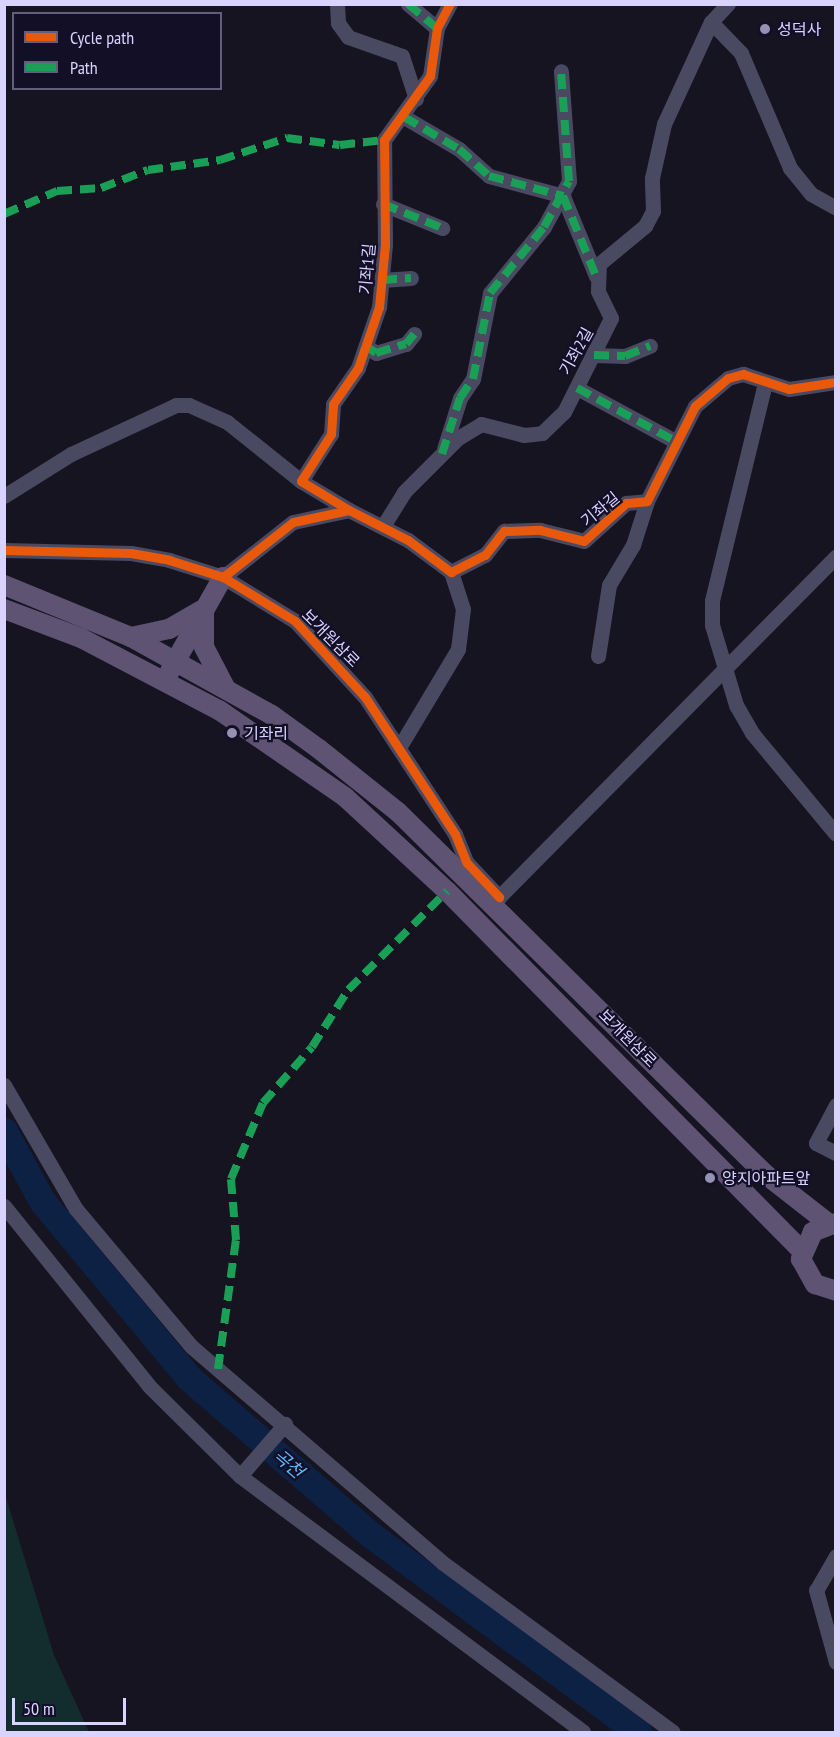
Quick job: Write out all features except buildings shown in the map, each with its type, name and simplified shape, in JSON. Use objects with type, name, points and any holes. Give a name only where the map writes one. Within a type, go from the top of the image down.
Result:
[{"type":"main road","points":[[165,681],[223,577]]},
{"type":"main road","name":"보개원삼로","points":[[4,585],[131,637],[176,660],[272,715],[359,781],[495,900],[764,1173],[832,1224]]},
{"type":"main road","points":[[131,637],[169,628],[205,608]]},
{"type":"main road","points":[[205,608],[204,648],[226,689]]},
{"type":"main road","name":"보개원삼로","points":[[4,609],[53,625],[165,681],[268,741],[382,830],[802,1251],[809,1279],[835,1291]]},
{"type":"main road","name":"보개원삼로","points":[[802,1251],[813,1232],[832,1224]]},
{"type":"street","points":[[337,4],[338,23],[348,37],[402,56],[416,99]]},
{"type":"street","points":[[408,4],[437,28]]},
{"type":"street","name":"기좌1길","points":[[302,481],[331,434],[333,404],[366,346],[382,280],[384,140],[416,99],[435,63],[437,28],[450,4]]},
{"type":"street","points":[[596,276],[599,264],[645,226],[653,211],[652,178],[663,124],[711,22],[728,4]]},
{"type":"street","points":[[711,22],[741,54],[790,168],[811,194],[836,208]]},
{"type":"street","points":[[442,454],[460,398],[473,379],[490,293],[563,196],[572,165],[564,137],[561,71]]},
{"type":"street","points":[[404,117],[459,149],[489,176],[563,196]]},
{"type":"street","name":"기좌2길","points":[[383,526],[399,498],[442,454],[481,424],[524,435],[542,433],[564,412],[612,318],[563,196]]},
{"type":"street","points":[[383,204],[442,228]]},
{"type":"street","points":[[382,280],[411,278]]},
{"type":"street","points":[[366,346],[376,353],[406,344],[414,334]]},
{"type":"street","points":[[594,355],[617,357],[650,346]]},
{"type":"street","name":"기좌길","points":[[451,572],[485,555],[504,531],[540,530],[584,541],[626,503],[648,501],[675,441],[695,406],[728,378],[743,374],[765,383],[806,389],[836,382]]},
{"type":"street","points":[[765,383],[712,601],[712,625],[736,705],[768,757],[836,834]]},
{"type":"street","points":[[577,388],[675,441]]},
{"type":"street","points":[[4,496],[53,464],[176,405],[189,405],[227,422],[302,481],[349,510],[383,526],[451,572],[463,609],[458,649],[400,746]]},
{"type":"street","points":[[598,656],[609,585],[633,545],[648,501]]},
{"type":"street","points":[[223,577],[293,522],[349,510]]},
{"type":"street","name":"보개원삼로","points":[[4,550],[131,553],[223,577],[319,642],[400,746],[467,863],[495,900]]},
{"type":"street","points":[[495,900],[836,556]]},
{"type":"street","points":[[4,1085],[76,1209],[192,1347],[285,1424],[443,1563],[673,1732]]},
{"type":"street","points":[[836,1105],[816,1143],[836,1153]]},
{"type":"street","points":[[4,1206],[149,1386],[240,1476],[584,1732]]},
{"type":"street","points":[[240,1476],[285,1424]]},
{"type":"street","points":[[836,1556],[816,1590],[836,1662]]},
{"type":"green space","points":[[5,1494],[54,1655],[89,1732],[5,1732]]},
{"type":"waterway","name":"곡천","points":[[4,1131],[42,1201],[189,1378],[371,1535],[638,1732]]},
{"type":"marked path","points":[[408,4],[437,28]]},
{"type":"marked path","points":[[442,454],[460,398],[473,379],[490,293],[544,227],[569,181],[561,71]]},
{"type":"marked path","points":[[404,117],[459,149],[489,176],[563,196],[596,276]]},
{"type":"marked path","points":[[4,214],[57,191],[101,188],[148,170],[220,160],[287,138],[340,145],[384,140]]},
{"type":"marked path","points":[[383,204],[442,228]]},
{"type":"marked path","points":[[382,280],[411,278]]},
{"type":"marked path","points":[[366,346],[376,353],[406,344],[414,334]]},
{"type":"marked path","points":[[594,355],[625,356],[650,346]]},
{"type":"marked path","points":[[577,388],[675,441]]},
{"type":"marked path","points":[[218,1369],[236,1240],[231,1179],[263,1103],[312,1047],[348,990],[447,891]]},
{"type":"cycle path","points":[[349,510],[301,481],[331,434],[333,404],[358,368],[379,307],[385,245],[384,140],[430,76],[437,28],[450,4]]},
{"type":"cycle path","points":[[223,577],[293,522],[349,510],[408,540],[451,572],[485,555],[504,531],[540,530],[584,541],[626,503],[647,501],[695,406],[728,378],[743,374],[789,389],[836,382]]},
{"type":"cycle path","points":[[4,550],[131,553],[169,560],[223,577],[295,621],[365,697],[455,834],[467,863],[499,897]]},
{"type":"place","name":"성덕사","points":[[765,29]]},
{"type":"place","name":"기좌리","points":[[232,733]]},
{"type":"place","name":"양지아파트앞","points":[[710,1178]]}]
